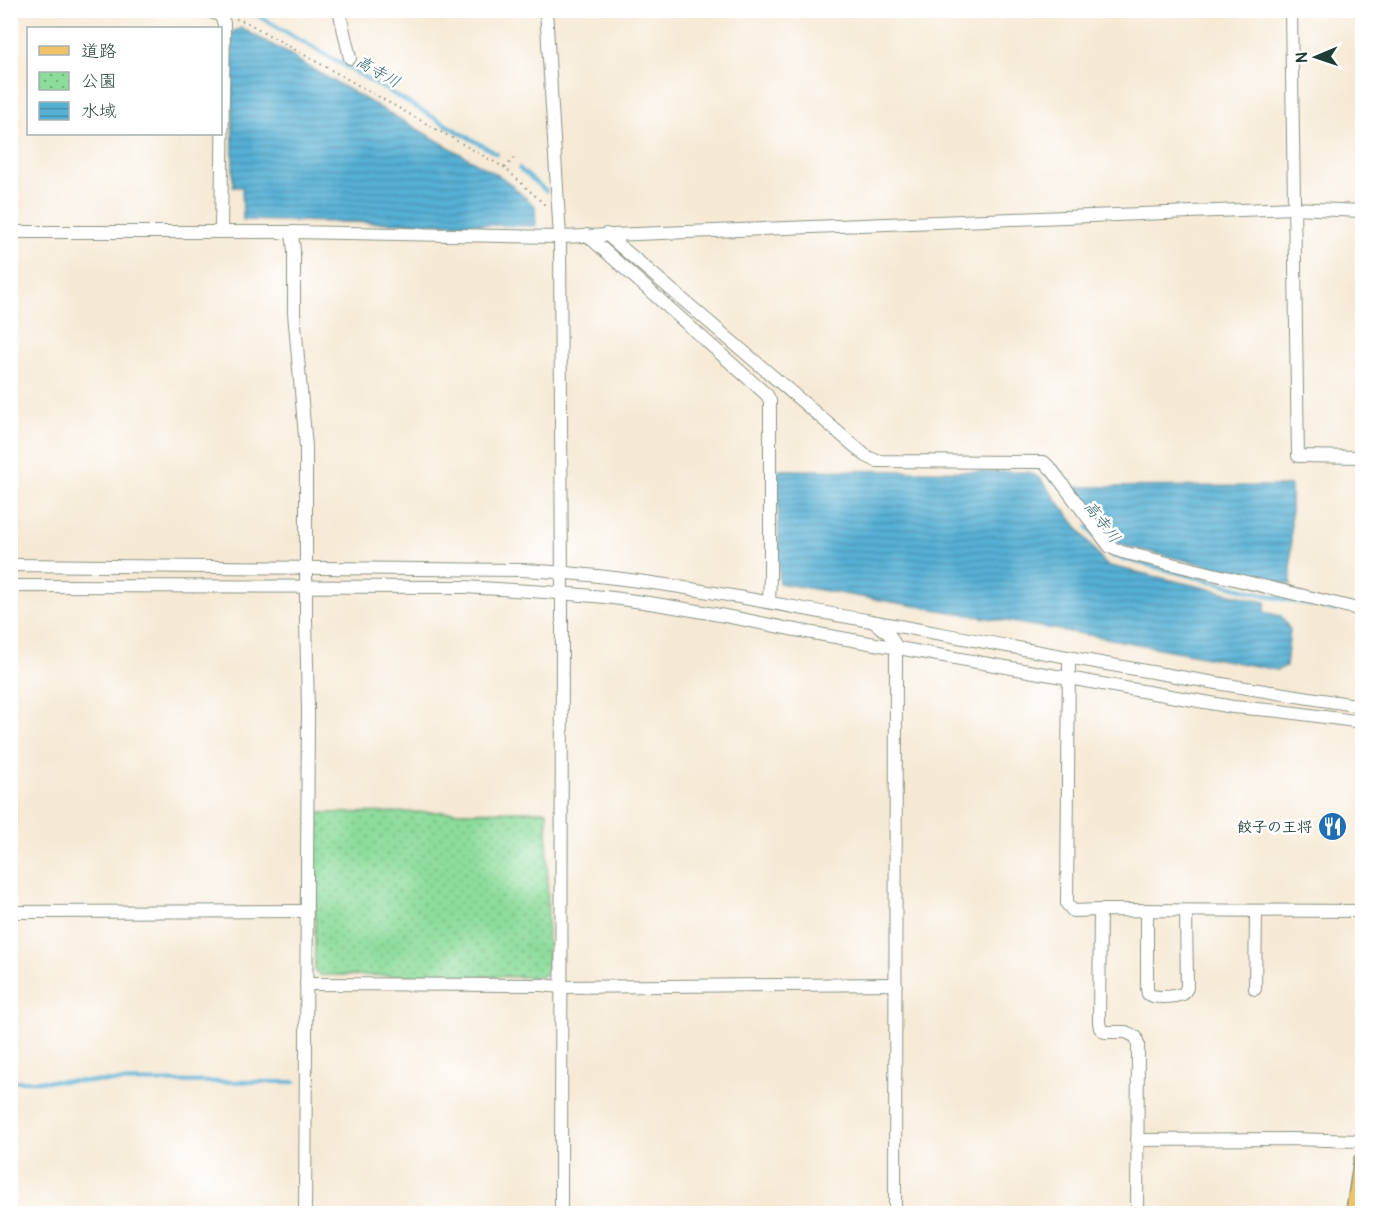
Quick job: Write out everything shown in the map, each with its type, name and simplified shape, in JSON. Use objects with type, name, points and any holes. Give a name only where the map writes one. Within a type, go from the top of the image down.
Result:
[{"type":"main road","points":[[1354,1214],[1362,1161]]},
{"type":"street","points":[[205,10],[220,15],[224,23],[221,231]]},
{"type":"street","points":[[339,10],[350,58]]},
{"type":"street","points":[[546,10],[560,237],[561,1214]]},
{"type":"street","points":[[1291,10],[1298,456],[1362,457]]},
{"type":"street","points":[[10,232],[221,231],[560,237],[1293,208],[1362,211]]},
{"type":"street","points":[[292,232],[294,313],[306,447],[308,710],[305,1214]]},
{"type":"street","points":[[606,234],[866,456],[877,461],[1044,462],[1110,546],[1122,552],[1362,610]]},
{"type":"street","points":[[587,235],[767,395],[770,401],[769,602]]},
{"type":"street","points":[[10,565],[561,571],[608,576],[769,602],[1069,658],[1277,694],[1362,706]]},
{"type":"street","points":[[10,586],[466,587],[562,593],[736,618],[1233,707],[1362,722]]},
{"type":"street","points":[[873,622],[889,634],[896,646],[895,1214]]},
{"type":"street","points":[[896,646],[918,632],[929,631]]},
{"type":"street","points":[[1069,658],[1067,904],[1073,911],[1362,911]]},
{"type":"street","points":[[1100,910],[1100,1028],[1105,1032],[1126,1032],[1136,1037],[1138,1044],[1137,1214]]},
{"type":"street","points":[[1147,910],[1147,988],[1148,994],[1152,996],[1179,996],[1186,988],[1186,910]]},
{"type":"street","points":[[10,912],[306,911]]},
{"type":"street","points":[[1255,989],[1256,911]]},
{"type":"street","points":[[306,984],[560,987],[896,984]]},
{"type":"street","points":[[1137,1140],[1362,1141]]},
{"type":"path","points":[[220,15],[246,22],[505,168],[542,201],[559,222]]},
{"type":"path","points":[[505,168],[514,158]]},
{"type":"green space","points":[[547,811],[548,971],[541,977],[320,975],[315,970],[316,813]]},
{"type":"water","points":[[241,28],[503,178],[535,206],[536,226],[243,220],[242,187],[233,187],[232,32]]},
{"type":"water","points":[[778,470],[1028,472],[1040,478],[1106,565],[1266,602],[1264,612],[1281,616],[1290,630],[1286,666],[1277,670],[1095,636],[779,583]]},
{"type":"water","points":[[1291,486],[1291,585],[1120,545],[1108,535],[1074,487]]},
{"type":"waterway","name":"高寺川","points":[[248,10],[497,154]]},
{"type":"waterway","name":"高寺川","points":[[519,168],[546,191]]},
{"type":"waterway","name":"高寺川","points":[[1035,467],[1053,480]]},
{"type":"waterway","name":"高寺川","points":[[1088,527],[1102,547],[1113,556],[1282,599],[1336,610]]},
{"type":"waterway","points":[[10,1081],[295,1082]]},
{"type":"place","name":"餃子の王将","points":[[1333,827]]}]
